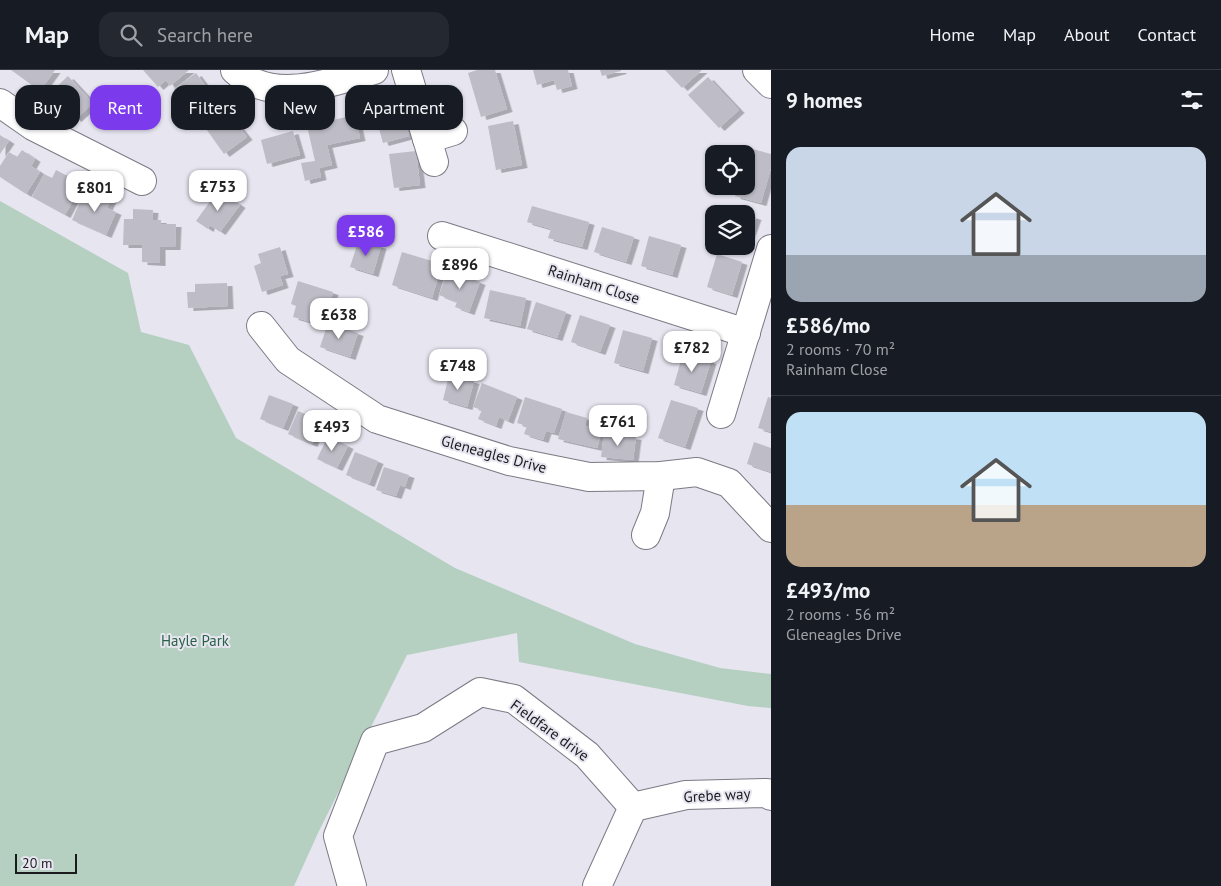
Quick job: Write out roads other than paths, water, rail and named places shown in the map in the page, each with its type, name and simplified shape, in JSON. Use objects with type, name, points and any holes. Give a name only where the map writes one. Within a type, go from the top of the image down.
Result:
[{"type":"street","points":[[235,70],[245,80],[271,88],[304,89],[374,70]]},
{"type":"street","points":[[406,70],[430,151],[453,131]]},
{"type":"street","points":[[757,70],[771,84]]},
{"type":"street","points":[[0,103],[33,126],[142,181]]},
{"type":"street","name":"Rainham Close","points":[[442,236],[746,333]]},
{"type":"street","points":[[721,414],[771,250]]},
{"type":"street","name":"Gleneagles Drive","points":[[261,326],[288,360],[376,419],[509,461],[589,477],[661,476],[696,472],[728,482],[771,528]]},
{"type":"street","points":[[646,535],[655,513],[661,476]]},
{"type":"street","name":"Fieldfare drive","points":[[352,886],[338,836],[375,741],[423,728],[480,692],[514,699],[587,755],[633,807]]},
{"type":"street","name":"Grebe way","points":[[633,807],[686,795],[767,793],[771,796]]},
{"type":"street","points":[[597,886],[633,807]]},
{"type":"park label","name":"Hayle Park","points":[[195,640]]}]
